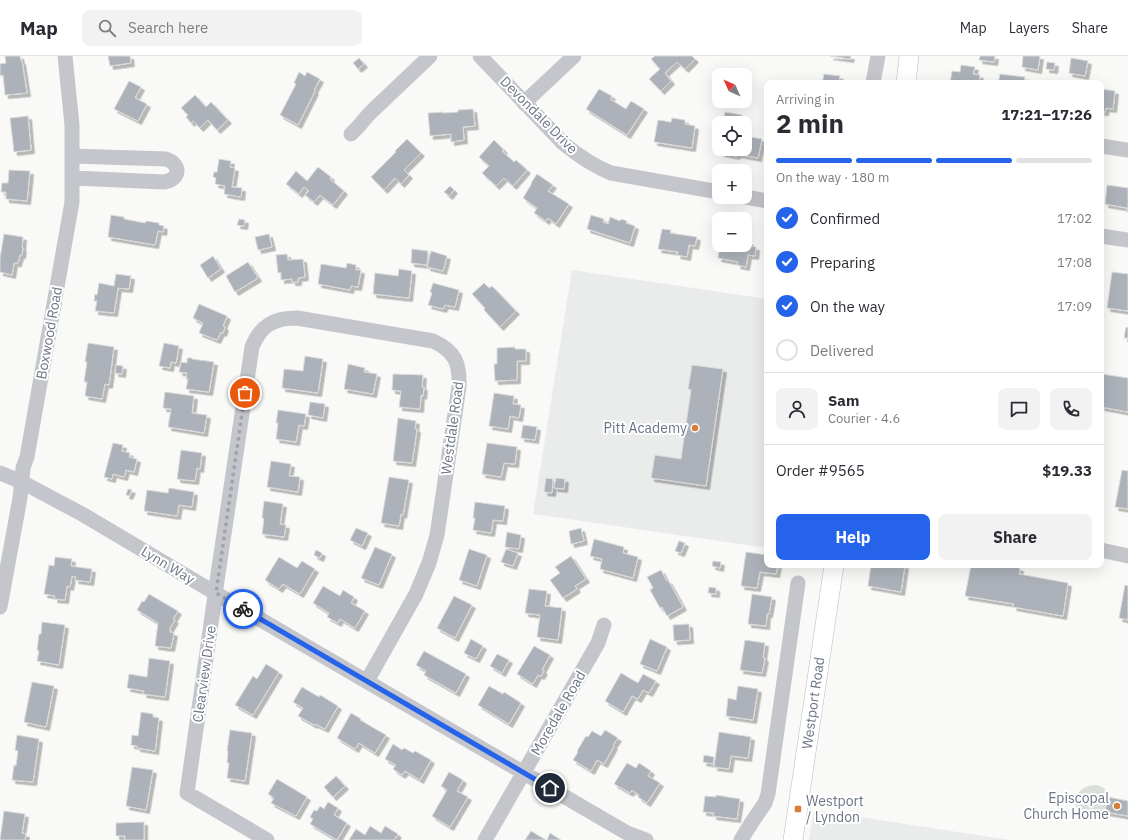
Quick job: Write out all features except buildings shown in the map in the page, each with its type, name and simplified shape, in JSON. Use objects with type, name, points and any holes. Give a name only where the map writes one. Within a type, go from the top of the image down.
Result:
[{"type":"main road","points":[[906,80],[910,56]]},
{"type":"main road","name":"Westport Road","points":[[792,840],[834,568]]},
{"type":"street","name":"Boxwood Road","points":[[0,607],[22,482],[23,468],[27,457],[72,202],[72,125],[65,56]]},
{"type":"street","points":[[351,134],[369,114],[430,56]]},
{"type":"street","name":"Devondale Drive","points":[[480,56],[564,144],[598,168],[611,173],[712,191]]},
{"type":"street","points":[[524,102],[574,56]]},
{"type":"street","points":[[874,80],[878,56]]},
{"type":"street","points":[[1104,146],[1128,150]]},
{"type":"street","points":[[72,156],[166,158],[172,161],[177,167],[177,173],[174,179],[164,182],[72,178]]},
{"type":"street","points":[[752,198],[764,200]]},
{"type":"street","points":[[1104,236],[1128,240]]},
{"type":"street","name":"Westdale Road","points":[[266,326],[281,319],[297,318],[433,341],[443,345],[452,354],[460,373],[437,535],[429,563],[416,594],[367,681]]},
{"type":"street","name":"Clearview Drive","points":[[266,326],[256,337],[252,347],[186,793],[267,840]]},
{"type":"street","name":"Lynn Way","points":[[0,473],[22,482],[82,514],[233,604],[627,833],[646,840]]},
{"type":"street","points":[[1104,551],[1128,556]]},
{"type":"street","points":[[741,840],[765,803],[768,794],[798,583]]},
{"type":"street","name":"Moredale Road","points":[[485,840],[598,643],[604,625]]},
{"type":"shaded area","points":[[572,270],[764,299],[764,548],[533,514]]},
{"type":"shaded area","points":[[1097,785],[1104,788],[1109,794],[1109,806],[1106,814],[1094,820],[1081,815],[1077,809],[1076,802],[1078,794],[1084,788]]},
{"type":"shaded area","points":[[814,810],[1010,840],[809,840]]},
{"type":"way so far","points":[[243,609],[216,593],[245,393]]},
{"type":"place","name":"Pitt Academy","points":[[695,428]]},
{"type":"place","name":"Episcopal Church Home","points":[[1117,806]]},
{"type":"place","name":"Westport / Lyndon","points":[[798,809]]},
{"type":"route","points":[[243,609],[550,788]]}]
